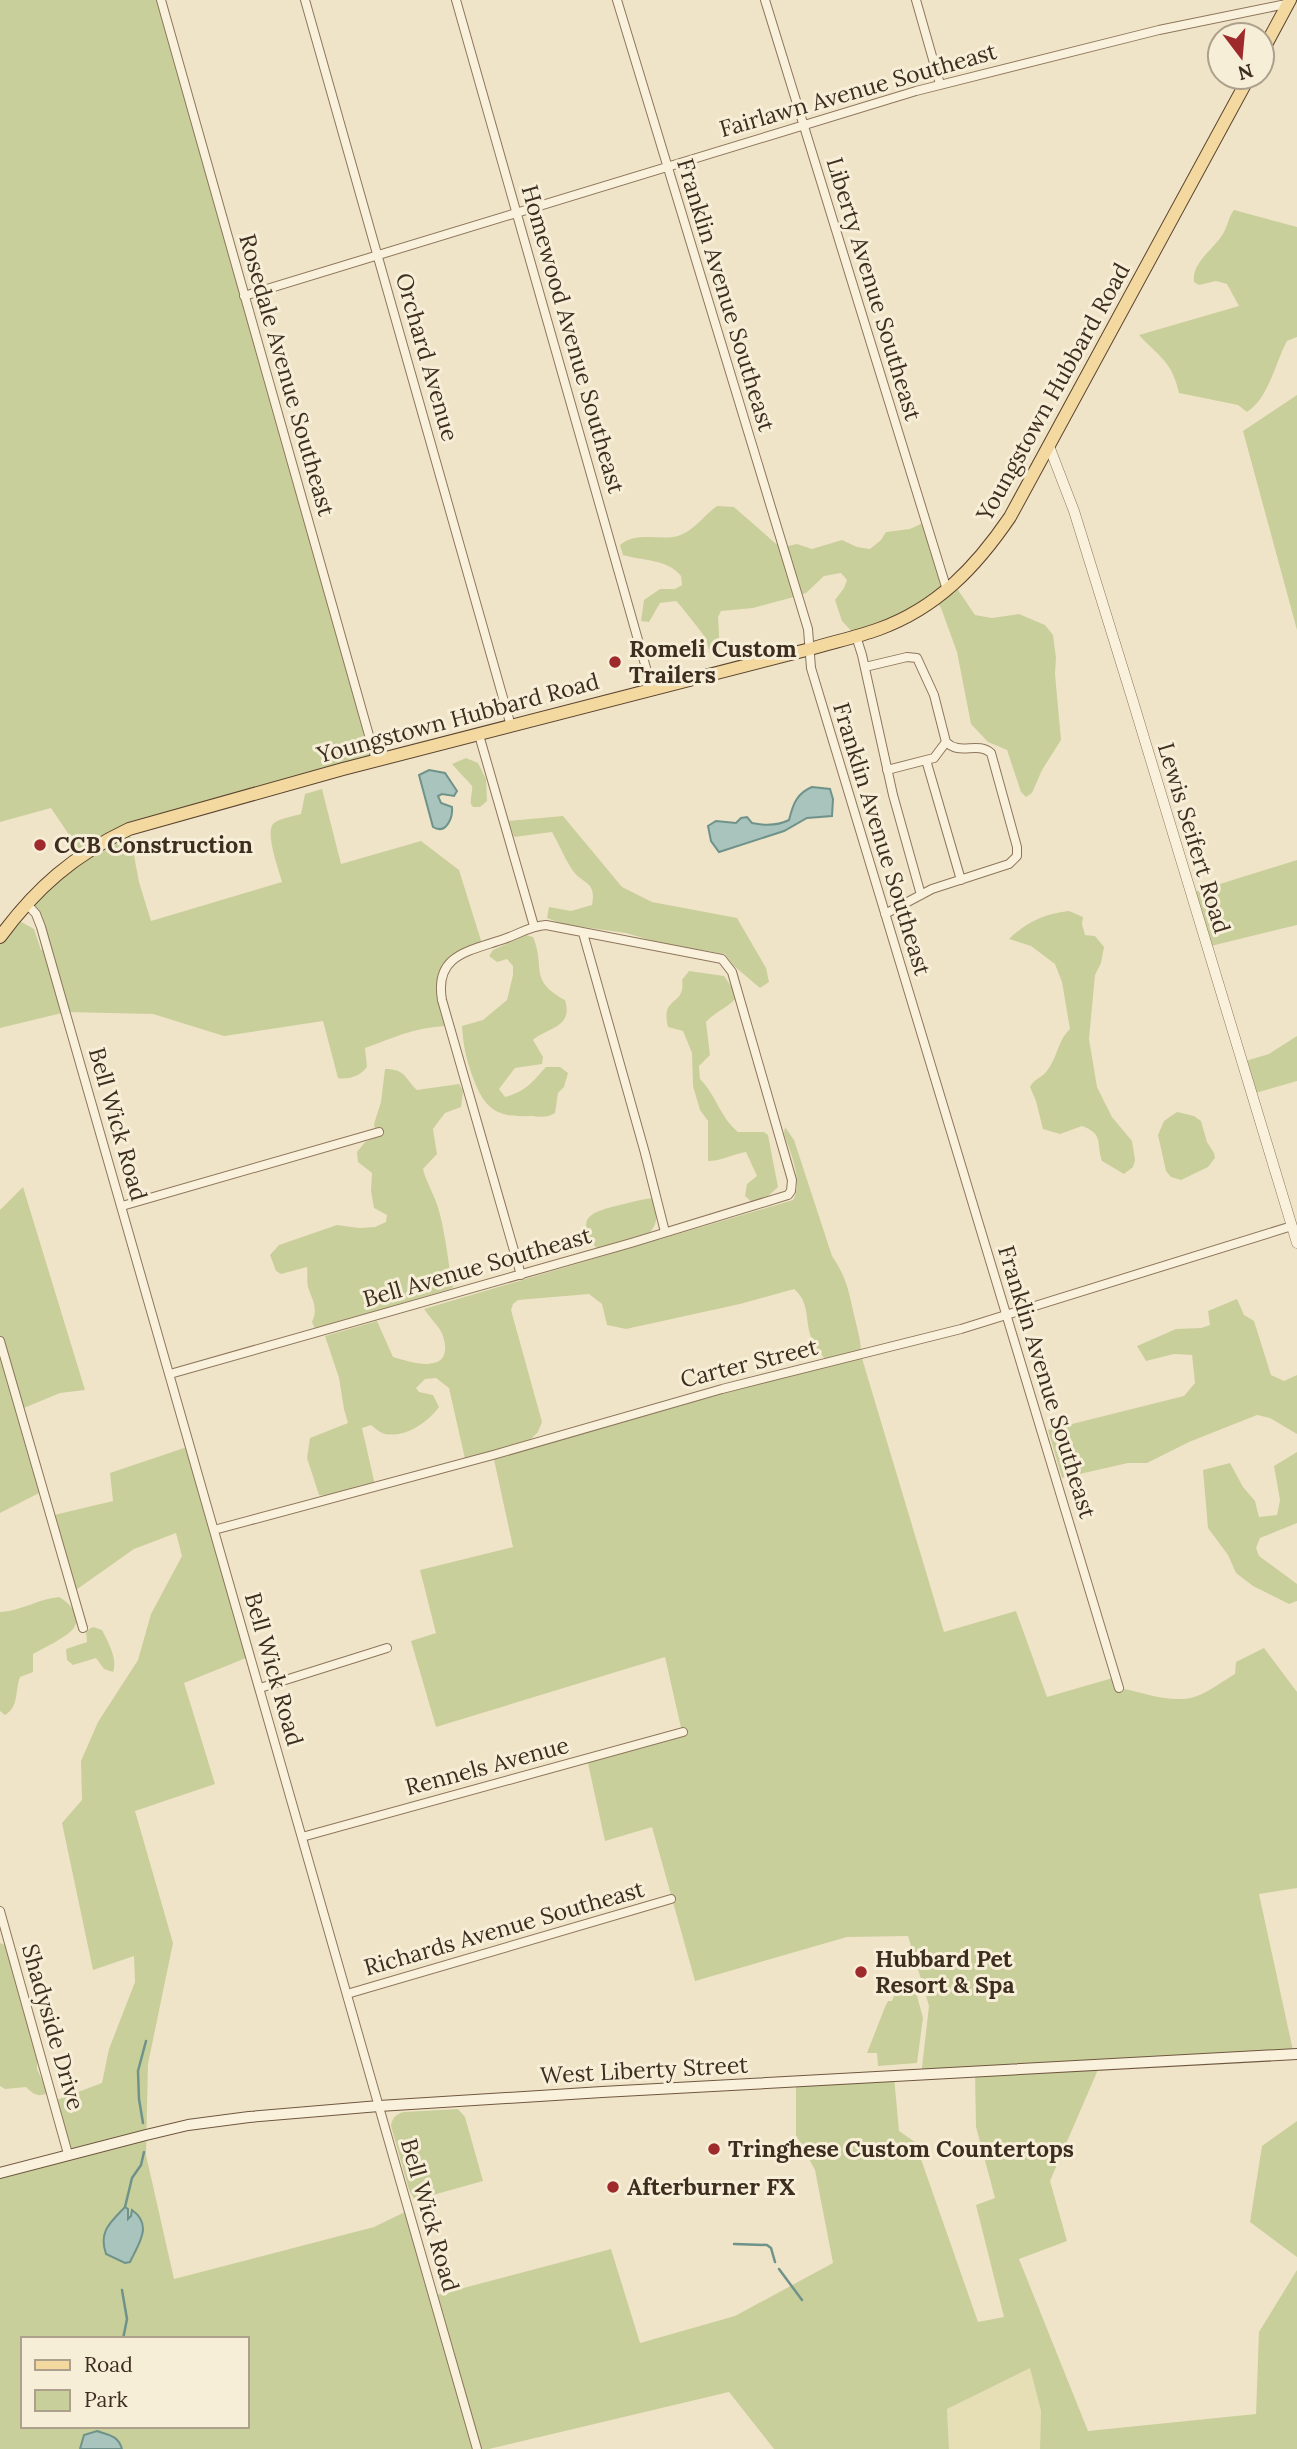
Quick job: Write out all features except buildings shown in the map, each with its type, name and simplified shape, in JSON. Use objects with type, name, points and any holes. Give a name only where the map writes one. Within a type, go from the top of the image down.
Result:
[{"type":"main road","points":[[1276,25],[1288,2]]},
{"type":"main road","name":"Youngstown Hubbard Road","points":[[0,937],[41,887],[69,863],[105,840],[129,829],[376,761],[810,649],[897,621],[927,604],[970,570],[1010,517],[1241,91]]},
{"type":"main road","name":"West Liberty Street","points":[[0,2173],[68,2154],[205,2123],[379,2106],[1297,2054]]},
{"type":"street","name":"Rosedale Avenue Southeast","points":[[161,0],[376,761]]},
{"type":"street","name":"Orchard Avenue","points":[[305,0],[511,726]]},
{"type":"street","name":"Homewood Avenue Southeast","points":[[456,0],[652,689]]},
{"type":"street","name":"Franklin Avenue Southeast","points":[[617,0],[808,629],[811,668],[1119,1688]]},
{"type":"street","name":"Liberty Avenue Southeast","points":[[765,0],[947,590]]},
{"type":"street","points":[[916,0],[940,84]]},
{"type":"street","name":"Fairlawn Avenue Southeast","points":[[244,296],[940,84],[1159,30],[1288,2]]},
{"type":"street","name":"Lewis Seifert Road","points":[[1049,446],[1073,511],[1116,648],[1297,1243]]},
{"type":"street","points":[[856,636],[920,895]]},
{"type":"street","points":[[865,667],[906,657],[917,658],[934,695],[946,742],[958,750],[983,747],[990,753],[1017,847],[1017,856],[1009,864],[920,895],[885,914]]},
{"type":"street","points":[[480,735],[534,926]]},
{"type":"street","points":[[887,769],[934,758],[946,742]]},
{"type":"street","points":[[926,760],[961,880]]},
{"type":"street","name":"Bell Wick Road","points":[[27,904],[36,914],[41,927],[477,2449]]},
{"type":"street","points":[[520,1275],[442,1000],[441,982],[448,965],[459,956],[534,926],[546,925],[583,933],[665,1232]]},
{"type":"street","name":"Bell Avenue Southeast","points":[[170,1374],[783,1198],[791,1191],[792,1180],[732,972],[727,964],[714,956],[583,933]]},
{"type":"street","points":[[122,1206],[379,1132]]},
{"type":"street","name":"Carter Street","points":[[214,1530],[722,1389],[910,1343],[1292,1226]]},
{"type":"street","points":[[0,1341],[83,1628]]},
{"type":"street","points":[[260,1688],[387,1648]]},
{"type":"street","name":"Rennels Avenue","points":[[302,1837],[683,1732]]},
{"type":"street","name":"Richards Avenue Southeast","points":[[347,1994],[671,1899]]},
{"type":"street","name":"Shadyside Drive","points":[[0,1911],[68,2154]]},
{"type":"shaded area","points":[[1030,2367],[1041,2411],[1040,2449],[949,2449],[947,2409]]},
{"type":"green space","points":[[0,0],[161,0],[376,760],[129,829],[139,882],[151,921],[282,882],[271,842],[271,827],[280,820],[301,814],[305,794],[322,789],[341,864],[421,841],[459,870],[483,947],[459,956],[441,977],[449,1026],[416,1030],[365,1048],[367,1067],[354,1077],[338,1078],[323,1021],[224,1036],[153,1014],[66,1012],[0,1028],[0,937],[14,918],[34,929],[41,950],[46,947],[41,927],[27,904],[82,854],[51,808],[0,822]]},
{"type":"green space","points":[[1234,210],[1297,227],[1297,337],[1287,341],[1261,398],[1247,412],[1238,405],[1179,393],[1169,366],[1139,335],[1239,306],[1227,284],[1216,281],[1199,285],[1194,282],[1196,268],[1221,237]]},
{"type":"green space","points":[[1297,395],[1297,630],[1243,431]]},
{"type":"green space","points":[[717,506],[734,507],[783,547],[797,544],[812,549],[842,540],[870,549],[886,532],[910,529],[925,522],[946,589],[954,584],[975,615],[992,618],[1019,614],[1045,625],[1053,635],[1061,740],[1042,770],[1032,793],[1026,797],[1021,792],[1007,750],[988,742],[971,724],[957,652],[935,599],[856,636],[842,621],[835,600],[847,580],[841,573],[824,576],[806,593],[753,608],[721,611],[718,617],[720,652],[714,658],[705,637],[676,601],[660,603],[649,622],[641,621],[644,600],[660,589],[675,589],[682,585],[681,576],[676,570],[662,563],[623,555],[620,545],[634,538],[684,534]]},
{"type":"green space","points":[[466,758],[478,763],[486,779],[487,801],[480,807],[473,807],[471,804],[472,786],[452,764]]},
{"type":"green space","points":[[563,816],[622,887],[652,902],[737,918],[766,968],[769,982],[760,988],[734,966],[725,954],[660,943],[626,933],[562,924],[547,918],[549,907],[571,911],[592,905],[590,886],[571,868],[552,832],[514,837],[508,821]]},
{"type":"green space","points":[[1297,860],[1297,925],[1207,947],[1191,893]]},
{"type":"green space","points":[[1069,911],[1083,917],[1085,935],[1095,936],[1104,947],[1095,975],[1089,1039],[1097,1087],[1112,1117],[1132,1141],[1135,1160],[1133,1167],[1124,1174],[1102,1161],[1098,1140],[1089,1129],[1082,1126],[1060,1134],[1043,1129],[1030,1087],[1050,1067],[1062,1039],[1070,1029],[1062,982],[1055,964],[1031,946],[1009,939],[1036,920]]},
{"type":"green space","points":[[526,935],[533,937],[540,973],[546,986],[565,1000],[566,1016],[557,1026],[533,1040],[543,1057],[542,1064],[515,1068],[499,1089],[505,1097],[513,1095],[546,1067],[560,1067],[568,1073],[564,1087],[558,1093],[555,1113],[545,1117],[507,1115],[491,1108],[476,1086],[463,1039],[462,1026],[483,1020],[507,1000],[513,966],[507,959],[497,962],[489,956],[493,950]]},
{"type":"green space","points":[[689,971],[724,976],[738,996],[706,1022],[710,1055],[699,1066],[700,1079],[738,1132],[764,1132],[768,1135],[778,1187],[766,1198],[752,1202],[745,1196],[747,1184],[757,1176],[746,1152],[708,1161],[708,1121],[700,1110],[693,1086],[692,1053],[683,1031],[668,1027],[666,1017],[670,1005],[680,994],[682,980]]},
{"type":"green space","points":[[1297,1036],[1297,1081],[1252,1094],[1242,1062],[1269,1054]]},
{"type":"green space","points":[[385,1069],[401,1072],[417,1090],[459,1084],[463,1091],[461,1107],[445,1113],[433,1129],[437,1154],[423,1169],[441,1220],[453,1288],[315,1329],[312,1322],[315,1309],[308,1287],[307,1267],[281,1274],[276,1271],[270,1255],[279,1245],[337,1225],[359,1228],[375,1227],[386,1222],[387,1215],[374,1208],[372,1173],[358,1162],[357,1152],[365,1142],[376,1137],[374,1124],[381,1102]]},
{"type":"green space","points":[[1177,1112],[1194,1116],[1201,1121],[1215,1158],[1208,1167],[1181,1180],[1171,1177],[1166,1171],[1158,1135],[1164,1121]]},
{"type":"green space","points":[[785,1127],[794,1140],[832,1256],[848,1288],[861,1355],[944,1632],[1016,1611],[1047,1697],[1116,1677],[1119,1688],[1158,1697],[1178,1699],[1197,1696],[1235,1674],[1236,1662],[1264,1648],[1297,1692],[1297,1888],[1259,1894],[1294,2055],[1100,2065],[1050,2181],[1067,2241],[1019,2259],[1088,2431],[1256,2414],[1259,2332],[1297,2270],[1297,2449],[1040,2449],[1041,2411],[1030,2368],[947,2409],[949,2449],[774,2449],[729,2392],[489,2449],[0,2449],[0,2173],[68,2154],[54,2101],[102,2083],[109,2049],[135,1982],[134,1956],[93,1970],[62,1823],[82,1800],[81,1761],[98,1722],[138,1660],[151,1614],[182,1556],[176,1533],[134,1549],[73,1592],[50,1516],[113,1501],[110,1473],[190,1446],[251,1656],[184,1683],[215,1784],[135,1811],[173,1943],[148,2064],[146,2155],[174,2279],[374,2227],[409,2210],[433,2296],[611,2249],[640,2343],[735,2316],[833,2263],[815,2170],[796,2135],[796,2083],[894,2077],[899,2131],[915,2142],[978,2322],[1004,2317],[976,2205],[995,2198],[976,2127],[975,2073],[921,2076],[929,2006],[908,1936],[847,1937],[695,1981],[652,1827],[605,1841],[587,1759],[682,1732],[665,1657],[436,1727],[411,1641],[436,1633],[420,1570],[513,1547],[493,1455],[827,1362],[811,1337],[805,1306],[799,1294],[794,1289],[626,1329],[607,1325],[602,1304],[589,1294],[518,1300],[511,1310],[542,1422],[538,1432],[530,1440],[465,1459],[449,1388],[436,1378],[425,1379],[416,1388],[419,1392],[433,1395],[439,1407],[423,1423],[393,1435],[383,1433],[371,1425],[362,1428],[375,1485],[327,1496],[319,1495],[307,1458],[310,1438],[348,1423],[339,1378],[325,1336],[377,1321],[393,1357],[421,1364],[438,1362],[445,1349],[443,1336],[424,1309],[793,1200],[797,1176],[784,1133]]},
{"type":"green space","points":[[23,1187],[85,1390],[60,1393],[19,1410],[43,1491],[0,1513],[0,1210]]},
{"type":"green space","points":[[654,1198],[656,1220],[650,1232],[597,1249],[587,1231],[587,1220],[591,1215],[605,1209]]},
{"type":"green space","points":[[1237,1299],[1244,1315],[1254,1321],[1271,1375],[1284,1381],[1297,1375],[1297,1434],[1270,1418],[1257,1415],[1189,1442],[1147,1463],[1128,1463],[1062,1478],[1048,1430],[1184,1396],[1195,1383],[1192,1355],[1174,1354],[1146,1361],[1137,1346],[1176,1329],[1210,1325],[1208,1311]]},
{"type":"green space","points":[[1297,1452],[1297,1523],[1260,1538],[1256,1548],[1259,1556],[1297,1584],[1297,1601],[1289,1604],[1253,1586],[1236,1573],[1228,1555],[1208,1528],[1203,1470],[1230,1463],[1243,1487],[1255,1501],[1259,1517],[1277,1515],[1280,1500],[1274,1466]]},
{"type":"green space","points":[[59,1597],[74,1610],[76,1624],[65,1636],[33,1654],[33,1672],[20,1677],[15,1703],[5,1715],[0,1711],[0,1612]]},
{"type":"green space","points":[[93,1627],[102,1630],[109,1645],[114,1662],[113,1672],[104,1669],[96,1658],[73,1665],[67,1660],[66,1649],[87,1642],[86,1631]]},
{"type":"green space","points":[[0,1943],[5,1945],[37,2050],[37,2069],[46,2094],[35,2094],[26,2087],[5,2089],[0,2086]]},
{"type":"green space","points":[[916,1992],[923,2018],[917,2063],[878,2066],[877,2053],[867,2053],[888,2001],[892,2001],[895,1993]]},
{"type":"green space","points":[[458,2109],[465,2117],[483,2181],[415,2200],[409,2190],[391,2126],[392,2121],[404,2112]]},
{"type":"green space","points":[[1297,2121],[1297,2257],[1250,2222],[1262,2146]]},
{"type":"water","points":[[429,770],[445,773],[457,791],[454,796],[438,796],[441,803],[452,807],[450,820],[442,829],[433,827],[419,775]]},
{"type":"water","points":[[812,787],[830,789],[833,799],[832,816],[807,818],[784,831],[719,852],[711,841],[708,826],[716,821],[736,823],[747,817],[752,823],[767,825],[789,820],[796,800]]},
{"type":"water","points":[[125,2207],[128,2209],[128,2219],[132,2210],[142,2222],[143,2228],[130,2262],[125,2263],[106,2254],[104,2239],[107,2228]]},
{"type":"water","points":[[97,2431],[115,2438],[122,2449],[80,2449],[84,2435]]},
{"type":"waterway","points":[[143,2123],[138,2071],[146,2041]]},
{"type":"waterway","points":[[125,2207],[132,2178],[141,2165],[144,2152]]},
{"type":"waterway","points":[[734,2244],[767,2245],[771,2248],[775,2262]]},
{"type":"waterway","points":[[779,2269],[802,2300]]},
{"type":"waterway","points":[[122,2290],[127,2319],[123,2337]]},
{"type":"place","name":"Romeli Custom Trailers","points":[[615,662]]},
{"type":"place","name":"CCB Construction","points":[[40,845]]},
{"type":"place","name":"Hubbard Pet Resort & Spa","points":[[861,1972]]},
{"type":"place","name":"Tringhese Custom Countertops","points":[[714,2149]]},
{"type":"place","name":"Afterburner FX","points":[[613,2187]]}]
